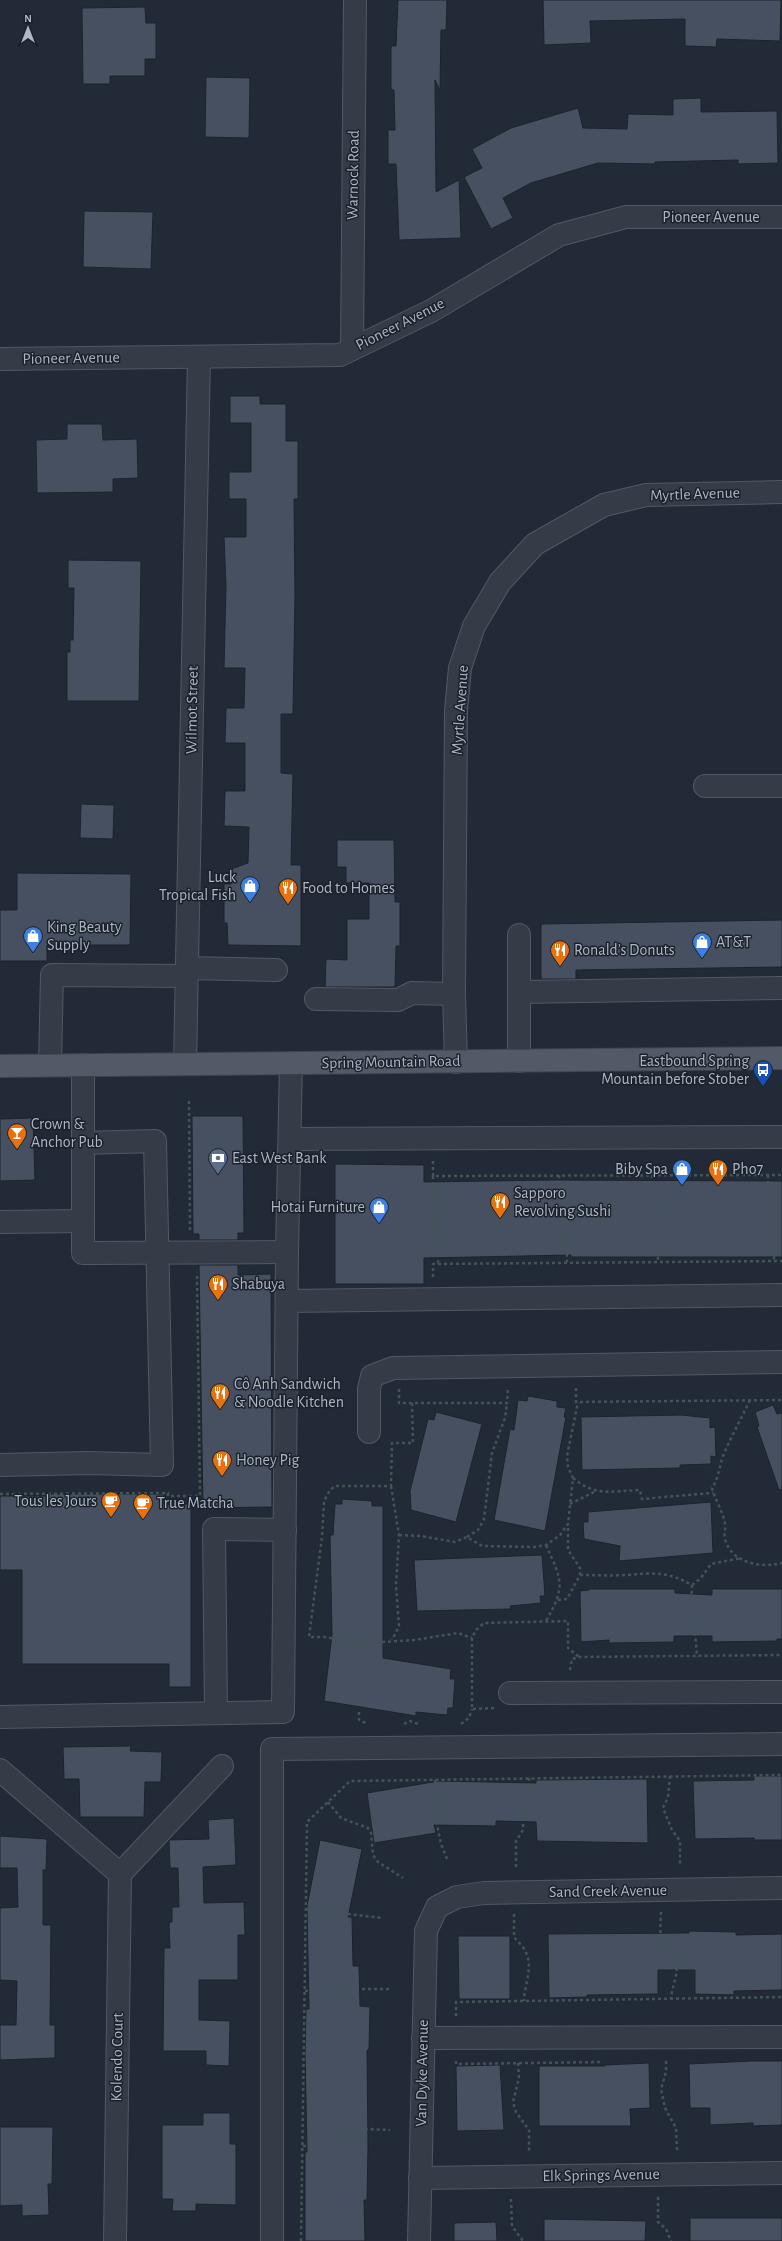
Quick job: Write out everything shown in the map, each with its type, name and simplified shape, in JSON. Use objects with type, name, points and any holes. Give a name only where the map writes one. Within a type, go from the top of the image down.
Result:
[{"type":"main road","name":"Spring Mountain Road","points":[[0,1066],[782,1058]]},
{"type":"street","name":"Warnock Road","points":[[352,349],[355,0]]},
{"type":"street","name":"Pioneer Avenue","points":[[0,359],[340,355],[431,310],[559,235],[626,217],[782,217]]},
{"type":"street","name":"Wilmot Street","points":[[185,1064],[199,356]]},
{"type":"street","name":"Myrtle Avenue","points":[[456,1062],[454,994],[456,710],[460,668],[474,626],[500,582],[535,544],[604,505],[646,495],[782,492]]},
{"type":"street","points":[[705,786],[782,786]]},
{"type":"street","points":[[519,935],[519,1061]]},
{"type":"street","points":[[50,1065],[52,974],[276,970]]},
{"type":"street","points":[[519,992],[782,988]]},
{"type":"street","points":[[316,999],[398,1000],[412,993],[454,994]]},
{"type":"street","points":[[0,1717],[283,1712],[287,1252],[291,1063]]},
{"type":"street","points":[[83,1065],[83,1253],[287,1252]]},
{"type":"street","points":[[290,1139],[782,1137]]},
{"type":"street","points":[[0,1465],[88,1463],[162,1465],[156,1253],[155,1141],[83,1143]]},
{"type":"street","points":[[0,1222],[82,1221]]},
{"type":"street","points":[[287,1301],[782,1295]]},
{"type":"street","points":[[369,1432],[369,1389],[372,1376],[393,1368],[782,1362]]},
{"type":"street","points":[[216,1712],[214,1529],[285,1530]]},
{"type":"street","points":[[510,1693],[782,1692]]},
{"type":"street","points":[[272,2241],[272,1749],[782,1744]]},
{"type":"street","points":[[0,1770],[120,1874],[222,1766]]},
{"type":"street","name":"Kolendo Court","points":[[115,2241],[120,1874]]},
{"type":"street","name":"Sand Creek Avenue","points":[[437,1907],[457,1897],[484,1893],[782,1888]]},
{"type":"street","name":"Van Dyke Avenue","points":[[419,2241],[426,1931],[437,1907]]},
{"type":"street","points":[[423,2038],[782,2037]]},
{"type":"street","name":"Elk Springs Avenue","points":[[420,2178],[782,2174]]},
{"type":"path","points":[[189,1101],[190,1235]]},
{"type":"path","points":[[433,1158],[433,1195],[438,1200],[438,1213],[433,1219],[433,1230],[438,1236],[438,1264]]},
{"type":"path","points":[[559,1175],[560,1189],[564,1194],[565,1214],[561,1218],[561,1239],[567,1246],[567,1262]]},
{"type":"path","points":[[652,1175],[653,1193],[658,1196],[659,1220],[653,1224],[653,1237],[658,1242],[658,1262]]},
{"type":"path","points":[[768,1175],[768,1190],[774,1194],[774,1219],[769,1222],[769,1236],[774,1239],[774,1261]]},
{"type":"path","points":[[433,1176],[782,1175]]},
{"type":"path","points":[[433,1299],[432,1264],[782,1260]]},
{"type":"path","points":[[399,1368],[399,1403],[508,1403]]},
{"type":"path","points":[[399,1535],[421,1536],[455,1542],[478,1530],[484,1519],[492,1453],[505,1418],[508,1403],[508,1382]]},
{"type":"path","points":[[575,1382],[576,1402],[578,1402],[567,1456],[568,1467],[573,1478],[583,1486],[595,1491],[640,1490],[642,1499],[713,1492]]},
{"type":"path","points":[[750,1400],[722,1459],[718,1478],[712,1488],[725,1524],[725,1540],[730,1550],[741,1558],[756,1565],[771,1566],[782,1563]]},
{"type":"path","points":[[578,1402],[782,1400]]},
{"type":"path","points":[[392,1640],[399,1626],[396,1585],[399,1535],[392,1486],[392,1443],[413,1443],[412,1403]]},
{"type":"path","points":[[558,1600],[567,1599],[580,1574],[580,1568],[568,1550],[568,1524],[573,1478]]},
{"type":"path","points":[[392,1486],[336,1486],[330,1490],[324,1501],[322,1537],[309,1637],[327,1637],[350,1644],[422,1639],[458,1633],[472,1638]]},
{"type":"path","points":[[570,1505],[595,1491]]},
{"type":"path","points":[[467,1537],[482,1546],[534,1547],[546,1545],[560,1535],[568,1524]]},
{"type":"path","points":[[546,1545],[557,1572],[560,1589],[558,1600],[546,1621]]},
{"type":"path","points":[[692,1584],[701,1578],[711,1564],[741,1558]]},
{"type":"path","points":[[580,1574],[626,1575],[649,1572],[678,1577],[692,1584]]},
{"type":"path","points":[[692,1584],[691,1600],[694,1612],[697,1657]]},
{"type":"path","points":[[510,1693],[493,1708],[472,1709],[472,1638],[476,1630],[484,1623],[568,1621],[568,1648],[579,1657]]},
{"type":"path","points":[[570,1693],[570,1666],[572,1659],[579,1657],[782,1655]]},
{"type":"path","points":[[670,1776],[668,1797],[663,1808],[672,1830],[680,1841],[680,1864]]},
{"type":"path","points":[[516,1867],[516,1841],[523,1830],[523,1806],[529,1796],[529,1778]]},
{"type":"path","points":[[435,1780],[438,1806],[436,1820],[441,1844],[447,1859]]},
{"type":"path","points":[[328,1802],[341,1818],[368,1828],[371,1833],[373,1855],[378,1862],[403,1878]]},
{"type":"path","points":[[306,1909],[382,1918]]},
{"type":"path","points":[[661,1911],[662,1938],[674,1954],[677,1962],[677,1974],[672,1988],[671,1999]]},
{"type":"path","points":[[514,1913],[514,1937],[524,1948],[529,1959],[530,1971],[524,1989],[524,2001]]},
{"type":"path","points":[[305,1990],[320,1990],[331,1996],[348,1989],[392,1989]]},
{"type":"path","points":[[456,2038],[456,2002],[782,1997]]},
{"type":"path","points":[[666,2062],[666,2072],[660,2089],[665,2108],[676,2128],[677,2150]]},
{"type":"path","points":[[518,2063],[519,2078],[513,2102],[516,2112],[529,2130],[529,2153]]},
{"type":"path","points":[[302,2146],[329,2146],[339,2140],[348,2138],[367,2129],[390,2130]]},
{"type":"path","points":[[658,2197],[658,2222],[666,2229],[671,2241]]},
{"type":"path","points":[[511,2199],[512,2226],[523,2241]]},
{"type":"building","points":[[398,0],[447,0],[446,30],[441,30],[440,90],[435,80],[436,192],[459,180],[461,238],[399,240],[396,164],[388,164],[388,130],[395,130],[394,90],[391,90],[391,46],[396,46]]},
{"type":"building","points":[[543,0],[781,0],[780,41],[717,39],[716,47],[685,46],[685,19],[590,21],[591,43],[544,45]]},
{"type":"building","points":[[145,7],[146,23],[156,23],[156,59],[145,59],[145,76],[110,76],[110,84],[83,84],[82,8]]},
{"type":"building","points":[[206,77],[250,78],[249,138],[205,137]]},
{"type":"building","points":[[701,98],[701,112],[777,111],[778,163],[738,164],[738,160],[655,162],[655,164],[598,163],[531,183],[503,198],[513,218],[491,229],[464,177],[482,168],[472,149],[511,128],[578,108],[583,128],[627,129],[628,114],[673,115],[673,99]]},
{"type":"building","points":[[84,211],[153,212],[151,269],[83,267]]},
{"type":"building","points":[[230,396],[260,396],[260,404],[286,404],[286,441],[298,441],[298,499],[294,499],[295,595],[293,714],[281,714],[281,773],[293,774],[291,865],[301,865],[301,946],[228,945],[227,923],[224,923],[224,884],[231,884],[231,869],[248,863],[249,827],[224,826],[225,791],[245,791],[245,743],[225,743],[226,708],[244,708],[245,668],[224,668],[226,586],[224,537],[246,537],[246,499],[229,499],[229,472],[251,472],[251,423],[230,423]]},
{"type":"building","points":[[67,424],[102,424],[103,440],[137,439],[138,478],[113,479],[113,492],[37,493],[36,440],[67,439]]},
{"type":"building","points":[[68,560],[141,561],[139,701],[67,701],[67,652],[70,652],[70,640],[73,640],[74,588],[68,588]]},
{"type":"building","points":[[81,804],[114,805],[113,839],[80,838]]},
{"type":"building","points":[[337,840],[394,840],[395,902],[400,902],[400,946],[396,946],[395,987],[325,987],[326,959],[347,960],[347,919],[369,919],[369,883],[346,883],[346,867],[337,867]]},
{"type":"building","points":[[17,873],[131,874],[130,945],[47,945],[47,961],[0,961],[0,910],[17,910]]},
{"type":"building","points":[[782,920],[782,967],[576,970],[576,979],[541,979],[541,924]]},
{"type":"building","name":"East West Bank","points":[[192,1116],[243,1116],[244,1233],[238,1233],[238,1240],[199,1240],[199,1234],[193,1234]]},
{"type":"building","name":"Crown & Anchor Pub","points":[[33,1118],[35,1180],[0,1181],[0,1119]]},
{"type":"building","points":[[335,1164],[424,1165],[424,1182],[552,1180],[782,1181],[782,1257],[571,1257],[571,1255],[424,1258],[424,1284],[335,1284]]},
{"type":"building","points":[[199,1265],[238,1265],[238,1275],[271,1274],[272,1507],[203,1508]]},
{"type":"building","points":[[528,1396],[557,1401],[557,1407],[566,1408],[564,1417],[566,1417],[545,1531],[494,1520],[510,1429],[514,1430],[518,1400],[527,1401]]},
{"type":"building","points":[[773,1405],[777,1414],[782,1413],[782,1489],[779,1490],[757,1427],[759,1426],[755,1412]]},
{"type":"building","points":[[436,1412],[482,1424],[456,1522],[411,1510],[410,1491],[428,1419],[434,1420]]},
{"type":"building","points":[[681,1415],[710,1418],[710,1428],[715,1427],[716,1457],[711,1456],[711,1464],[680,1465],[680,1468],[582,1470],[581,1417]]},
{"type":"building","points":[[47,1494],[164,1494],[164,1504],[191,1504],[191,1687],[169,1687],[169,1664],[22,1664],[22,1570],[0,1570],[0,1496],[47,1496]]},
{"type":"building","points":[[342,1499],[372,1501],[372,1506],[383,1506],[383,1658],[451,1669],[450,1679],[455,1679],[453,1708],[448,1708],[447,1715],[416,1712],[416,1716],[324,1701],[332,1634],[330,1535],[333,1535],[335,1504],[342,1504]]},
{"type":"building","points":[[711,1502],[713,1553],[619,1561],[620,1546],[584,1539],[583,1522],[588,1522],[588,1512]]},
{"type":"building","points":[[542,1555],[545,1596],[540,1596],[541,1603],[510,1606],[511,1609],[417,1611],[414,1560]]},
{"type":"building","points":[[589,1589],[675,1589],[675,1593],[712,1595],[712,1589],[782,1589],[782,1639],[777,1639],[777,1641],[712,1642],[712,1636],[674,1636],[674,1642],[609,1643],[609,1640],[581,1642],[580,1591]]},
{"type":"building","points":[[131,1746],[130,1751],[162,1752],[161,1782],[145,1782],[144,1817],[80,1817],[79,1779],[64,1779],[63,1747]]},
{"type":"building","points":[[754,1776],[782,1776],[782,1840],[754,1840],[754,1838],[695,1839],[693,1781],[754,1780]]},
{"type":"building","points":[[647,1779],[648,1843],[537,1841],[536,1822],[496,1821],[496,1826],[434,1825],[436,1833],[374,1843],[367,1793],[439,1781],[536,1783],[536,1780]]},
{"type":"building","points":[[234,1818],[236,1865],[203,1867],[204,1903],[244,1902],[245,1935],[238,1935],[238,1980],[199,1980],[199,2020],[230,2021],[229,2066],[206,2065],[206,2051],[163,2051],[164,1948],[170,1948],[169,1922],[172,1922],[172,1907],[179,1907],[178,1868],[170,1868],[169,1840],[209,1839],[208,1820]]},
{"type":"building","points":[[0,1836],[47,1839],[46,1870],[43,1870],[43,1925],[51,1925],[50,2025],[55,2025],[55,2058],[0,2060],[0,2025],[16,2025],[17,1981],[0,1980],[0,1908],[18,1907],[17,1868],[0,1868]]},
{"type":"building","points":[[320,1840],[362,1849],[348,1917],[352,1917],[353,1966],[359,1966],[360,2006],[370,2007],[369,2050],[367,2050],[368,2148],[367,2200],[364,2200],[365,2241],[305,2241],[305,2152],[307,2152],[305,2051],[306,2009],[309,2009],[307,1906]]},
{"type":"building","points":[[689,1931],[736,1932],[736,1935],[782,1934],[782,1990],[734,1991],[734,1995],[695,1994],[695,1970],[658,1970],[658,1994],[587,1995],[587,1997],[549,1998],[548,1934],[689,1933]]},
{"type":"building","points":[[458,1936],[510,1936],[510,1999],[459,1999]]},
{"type":"building","points":[[782,2061],[782,2125],[753,2126],[753,2123],[710,2125],[710,2108],[690,2108],[689,2064]]},
{"type":"building","points":[[649,2063],[650,2108],[630,2109],[631,2126],[539,2126],[539,2066],[605,2066]]},
{"type":"building","points":[[500,2065],[504,2130],[457,2131],[456,2066]]},
{"type":"building","points":[[203,2113],[230,2113],[230,2144],[236,2144],[236,2205],[196,2204],[196,2211],[172,2211],[173,2199],[162,2199],[162,2125],[203,2125]]},
{"type":"building","points":[[0,2127],[53,2127],[52,2184],[48,2184],[49,2215],[22,2216],[22,2205],[0,2206]]},
{"type":"building","points":[[690,2218],[782,2218],[782,2241],[690,2241]]},
{"type":"building","points":[[544,2219],[646,2221],[645,2241],[544,2241]]},
{"type":"building","points":[[496,2222],[497,2241],[454,2241],[454,2223]]},
{"type":"place","name":"Luck Tropical Fish","points":[[250,903]]},
{"type":"place","name":"Food to Homes","points":[[288,905]]},
{"type":"place","name":"King Beauty Supply","points":[[33,953]]},
{"type":"place","name":"AT&T","points":[[702,959]]},
{"type":"place","name":"Ronald’s Donuts","points":[[560,967]]},
{"type":"place","name":"Eastbound Spring Mountain before Stober","points":[[763,1087]]},
{"type":"place","name":"Crown & Anchor Pub","points":[[17,1150]]},
{"type":"place","name":"East West Bank","points":[[218,1175]]},
{"type":"place","name":"Biby Spa","points":[[682,1186]]},
{"type":"place","name":"Pho7","points":[[718,1186]]},
{"type":"place","name":"Sapporo Revolving Sushi","points":[[500,1219]]},
{"type":"place","name":"Hotai Furniture","points":[[379,1224]]},
{"type":"place","name":"Shabuya","points":[[218,1301]]},
{"type":"place","name":"Cô Anh Sandwich & Noodle Kitchen","points":[[220,1410]]},
{"type":"place","name":"Honey Pig","points":[[222,1477]]},
{"type":"place","name":"Tous les Jours","points":[[111,1518]]},
{"type":"place","name":"True Matcha","points":[[143,1520]]}]
